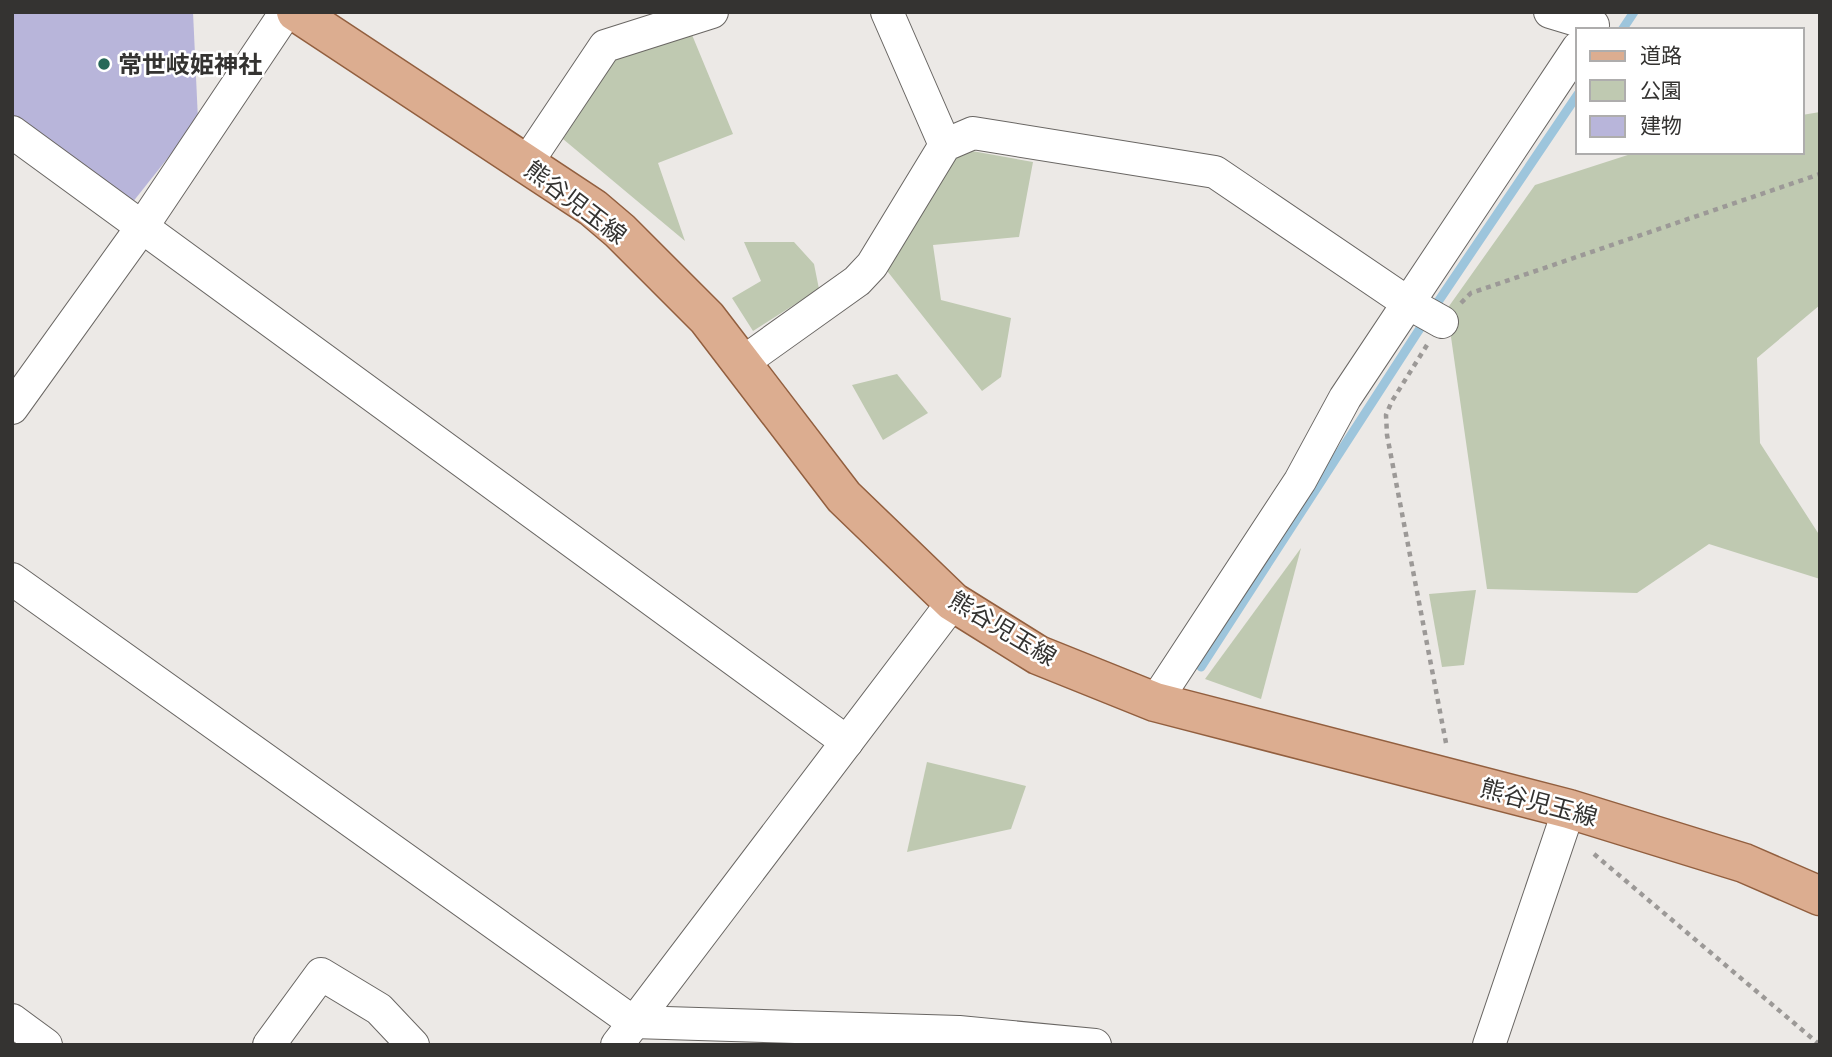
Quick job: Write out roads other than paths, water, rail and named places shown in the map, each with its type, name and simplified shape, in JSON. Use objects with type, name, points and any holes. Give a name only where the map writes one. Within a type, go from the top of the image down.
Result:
[{"type":"main road","name":"熊谷児玉線","points":[[296,12],[593,208],[620,231],[708,318],[844,497],[953,602],[1038,654],[1155,702],[1453,778],[1566,818],[1744,863],[1820,896]]},
{"type":"street","points":[[12,408],[142,227],[286,12]]},
{"type":"street","points":[[526,164],[605,46],[712,12]]},
{"type":"street","points":[[887,12],[945,145]]},
{"type":"street","points":[[1550,12],[1589,28]]},
{"type":"street","points":[[1155,702],[1300,481],[1345,398],[1576,51]]},
{"type":"street","points":[[12,132],[846,742]]},
{"type":"street","points":[[742,363],[857,281],[872,265],[945,145],[973,132],[1215,172],[1408,303],[1442,322]]},
{"type":"street","points":[[12,579],[625,1033],[959,1032],[1095,1045]]},
{"type":"street","points":[[625,1033],[953,602]]},
{"type":"street","points":[[1489,1045],[1566,818]]},
{"type":"street","points":[[269,1045],[321,974],[379,1010],[414,1045]]},
{"type":"street","points":[[12,1020],[46,1045]]},
{"type":"waterway","points":[[1623,28],[1634,12]]},
{"type":"waterway","points":[[1201,667],[1417,333],[1576,97]]},
{"type":"place","name":"常世岐姫神社","points":[[104,64]]}]
